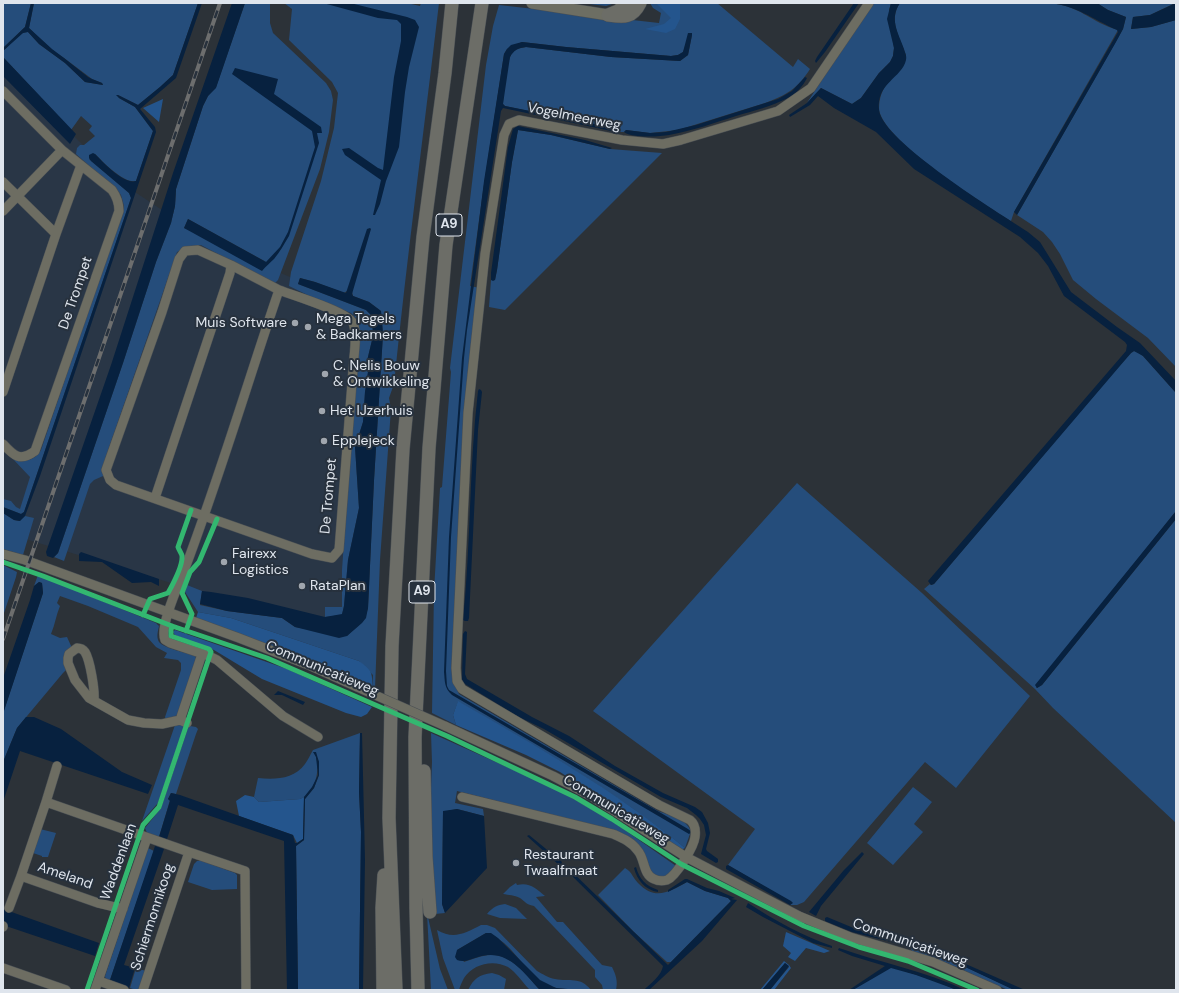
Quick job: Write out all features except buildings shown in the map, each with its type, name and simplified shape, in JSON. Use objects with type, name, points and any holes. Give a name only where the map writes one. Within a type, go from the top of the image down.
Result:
[{"type":"highway","name":"A9","points":[[396,990],[389,818],[392,646],[403,449],[423,237],[445,73],[452,3]]},
{"type":"highway","name":"A9","points":[[445,73],[459,3]]},
{"type":"highway","name":"A9","points":[[418,990],[415,737],[429,448],[446,245],[482,3]]},
{"type":"highway","points":[[608,15],[618,11],[627,3]]},
{"type":"highway","points":[[608,15],[628,16],[636,10],[640,3]]},
{"type":"highway","name":"A9","points":[[415,737],[423,763],[426,857],[430,912]]},
{"type":"highway","name":"A9","points":[[383,990],[382,908],[389,818]]},
{"type":"main road","points":[[532,3],[608,15]]},
{"type":"street","name":"Vogelmeerweg","points":[[468,413],[485,254],[504,135],[509,124],[519,120],[622,140],[663,144],[778,111],[811,88],[869,3]]},
{"type":"street","name":"De Trompet","points":[[3,91],[62,150],[112,190],[117,196],[119,204],[118,211],[35,451],[28,456],[20,457],[11,452],[3,444]]},
{"type":"street","points":[[3,211],[62,150]]},
{"type":"street","points":[[3,392],[56,234],[81,165]]},
{"type":"street","points":[[3,182],[56,234]]},
{"type":"street","name":"De Trompet","points":[[198,250],[231,265],[278,290],[337,312],[352,320],[355,329],[350,417],[339,550],[332,558],[312,554],[116,485],[110,480],[106,470],[162,312],[179,259],[185,251],[198,250]]},
{"type":"street","points":[[155,498],[230,273],[231,265]]},
{"type":"street","points":[[278,290],[205,516],[168,613],[163,632],[165,640],[217,660],[283,716],[318,737]]},
{"type":"street","name":"Communicatieweg","points":[[462,797],[613,834],[632,844],[639,851],[649,876],[659,881],[672,877],[686,857],[695,841],[696,836],[694,823],[690,820],[659,805],[462,690],[457,681],[456,668],[468,413]]},
{"type":"street","name":"Communicatieweg","points":[[3,554],[25,560],[306,664],[446,726],[553,776],[591,796],[686,857],[799,916],[826,928],[933,962],[997,990]]},
{"type":"street","points":[[94,700],[95,695],[92,676],[85,652],[82,649],[77,648],[69,654],[68,663],[75,680],[89,698],[128,720],[162,724],[183,721],[202,654]]},
{"type":"street","name":"Ameland","points":[[9,908],[57,766]]},
{"type":"street","points":[[46,802],[147,838]]},
{"type":"street","name":"Schiermonnikoog","points":[[147,838],[245,871],[246,990]]},
{"type":"street","name":"Waddenlaan","points":[[97,986],[147,838]]},
{"type":"street","name":"Schiermonnikoog","points":[[143,990],[189,852]]},
{"type":"street","name":"Ameland","points":[[21,876],[98,903],[123,909]]},
{"type":"street","points":[[3,968],[66,990]]},
{"type":"street","points":[[97,986],[124,990]]},
{"type":"shaded area","points":[[3,3],[31,3],[25,27],[3,48]]},
{"type":"shaded area","points":[[31,3],[34,3],[29,28],[52,49],[88,77],[102,83],[103,85],[85,82],[65,63],[39,44],[28,32],[23,33],[3,51],[3,48],[25,27]]},
{"type":"shaded area","points":[[34,3],[198,3],[173,75],[138,105],[118,95],[119,98],[135,107],[153,131],[136,181],[131,181],[120,176],[95,154],[89,159],[129,193],[131,198],[24,512],[21,514],[3,507],[3,499],[11,501],[20,509],[30,477],[13,459],[29,460],[39,454],[41,450],[124,206],[121,195],[118,191],[76,154],[77,148],[80,145],[84,145],[95,136],[89,130],[92,126],[81,116],[71,130],[3,57],[3,51],[15,39],[21,34],[28,32],[39,44],[65,63],[85,82],[103,85],[102,83],[92,79],[52,50],[29,28]]},
{"type":"shaded area","points":[[198,3],[202,3],[176,78],[140,109],[155,127],[156,132],[40,476],[25,516],[20,521],[14,520],[3,513],[3,507],[21,514],[24,512],[131,198],[129,193],[91,161],[89,155],[93,153],[95,154],[108,167],[126,180],[136,181],[153,131],[135,107],[116,95],[138,105],[173,75]]},
{"type":"shaded area","points":[[232,3],[245,3],[216,88],[208,96],[203,106],[176,189],[175,206],[171,223],[156,262],[58,553],[53,558],[47,556],[46,552],[111,365],[173,173]]},
{"type":"shaded area","points":[[245,3],[274,3],[270,4],[270,23],[273,33],[326,83],[331,91],[333,100],[329,132],[320,169],[278,280],[275,283],[272,283],[201,245],[186,247],[177,252],[106,456],[103,476],[94,480],[90,484],[64,561],[54,557],[58,553],[156,262],[171,223],[175,206],[176,189],[203,106],[208,96],[216,87]],"holes":[[[188,219],[268,263],[184,228]]]},
{"type":"shaded area","points":[[284,3],[407,3],[420,6],[421,3],[439,3],[394,384],[389,398],[391,409],[380,560],[375,689],[372,687],[373,675],[359,661],[231,618],[198,612],[185,592],[187,585],[202,591],[200,605],[227,611],[282,618],[295,627],[347,636],[365,618],[368,608],[383,334],[381,311],[369,302],[353,296],[352,292],[347,291],[344,293],[300,278],[298,284],[366,310],[372,316],[373,336],[367,361],[368,372],[363,422],[355,447],[359,508],[348,560],[344,606],[342,615],[325,617],[325,607],[342,607],[342,570],[359,326],[356,318],[351,313],[322,302],[289,286],[291,272],[321,181],[334,128],[338,93],[332,82],[289,40],[292,9]]},
{"type":"shaded area","points":[[323,3],[350,3],[407,17],[415,20],[419,27],[409,67],[399,147],[375,215],[373,215],[381,180],[345,155],[342,149],[349,148],[383,170],[394,77],[401,41],[401,24],[397,20],[378,18]]},
{"type":"shaded area","points":[[581,3],[615,3],[606,6]]},
{"type":"shaded area","points":[[650,3],[717,3],[793,67],[798,59],[810,69],[806,76],[786,94],[765,103],[678,130],[650,133],[626,130],[624,132],[616,132],[616,129],[505,106],[503,104],[507,68],[511,55],[514,51],[526,47],[611,57],[680,61],[688,55],[692,35],[683,52],[678,55],[671,56],[522,42],[507,49],[504,54],[470,286],[480,288],[454,682],[459,694],[658,811],[681,820],[691,831],[685,848],[631,807],[603,788],[517,735],[458,702],[453,715],[456,725],[432,713],[434,591],[440,488],[442,487],[451,372],[450,368],[486,65],[493,26],[499,5],[659,23],[661,13],[653,8]]},
{"type":"shaded area","points":[[656,3],[680,3],[680,19],[675,29],[666,33],[645,29],[664,24],[671,18]]},
{"type":"shaded area","points":[[854,3],[859,3],[816,63],[815,61],[817,57]]},
{"type":"shaded area","points":[[874,3],[891,3],[889,10],[894,48],[893,56],[890,62],[879,73],[861,98],[852,104],[821,88],[807,103],[839,53]]},
{"type":"shaded area","points":[[891,3],[900,3],[895,15],[895,20],[906,59],[900,72],[881,93],[879,110],[885,123],[899,139],[944,176],[1028,232],[1040,242],[1071,292],[1140,343],[1176,381],[1176,393],[1143,356],[1134,351],[1131,353],[934,584],[931,585],[928,581],[1126,351],[1127,345],[1064,296],[1048,266],[1038,253],[1020,237],[914,169],[876,132],[834,108],[818,96],[810,105],[790,117],[789,115],[807,103],[821,88],[852,104],[861,98],[879,73],[890,62],[893,56],[894,48],[887,19]]},
{"type":"shaded area","points":[[900,3],[1048,3],[1063,5],[1076,10],[1102,24],[1118,30],[1014,212],[1011,221],[979,201],[935,170],[896,136],[884,121],[879,108],[881,94],[886,85],[897,72],[906,55],[898,36],[895,22],[895,16]]},
{"type":"shaded area","points":[[1048,3],[1097,3],[1108,10],[1126,17],[1123,29],[1116,42],[1017,215],[1014,212],[1118,32],[1117,30],[1084,13],[1058,4]]},
{"type":"shaded area","points":[[1097,3],[1175,3],[1150,15],[1133,17],[1131,29],[1151,27],[1176,20],[1176,367],[1148,338],[1073,280],[1052,242],[1043,232],[1017,215],[1123,29],[1126,17],[1108,10]]},
{"type":"shaded area","points":[[1176,3],[1176,20],[1151,27],[1131,29],[1133,17],[1150,15]]},
{"type":"shaded area","points":[[688,33],[692,33],[692,35],[688,55],[680,61],[611,57],[526,47],[516,50],[510,57],[503,104],[505,106],[610,127],[616,129],[616,132],[503,108],[501,111],[464,358],[451,537],[446,671],[447,686],[449,690],[688,829],[692,832],[689,834],[452,695],[446,687],[444,672],[449,537],[462,358],[484,181],[504,54],[511,45],[522,42],[671,56],[678,55],[683,52]]},
{"type":"shaded area","points":[[3,57],[76,134],[70,144],[3,76]]},
{"type":"shaded area","points":[[3,67],[123,184],[162,210],[264,266],[378,314],[360,612],[317,627],[22,538],[3,521]]},
{"type":"shaded area","points":[[235,68],[278,79],[274,94],[321,127],[322,133],[317,133],[319,143],[289,236],[280,251],[262,271],[184,228],[188,219],[266,262],[280,247],[288,232],[315,147],[312,131],[232,74]]},
{"type":"shaded area","points":[[805,77],[807,78],[801,87],[788,98],[703,127],[658,136],[639,136],[624,132],[626,130],[650,133],[666,132],[696,125],[778,99],[792,91]]},
{"type":"shaded area","points":[[163,99],[159,122],[143,108]]},
{"type":"shaded area","points":[[518,126],[585,140],[612,148],[610,149],[551,135],[518,130],[497,270],[495,280],[493,281],[491,280],[491,273],[508,147],[513,129]]},
{"type":"shaded area","points":[[518,130],[551,135],[610,149],[662,153],[505,310],[489,307],[491,280],[495,280],[497,270]]},
{"type":"shaded area","points":[[367,229],[371,229],[352,294],[353,296],[369,302],[381,311],[383,334],[368,608],[366,618],[347,636],[339,638],[295,627],[282,618],[227,611],[200,604],[202,591],[248,598],[325,617],[342,614],[348,560],[359,508],[355,447],[363,422],[368,372],[367,361],[373,336],[372,316],[366,310],[298,284],[300,278],[346,293]]},
{"type":"shaded area","points":[[1134,351],[1143,356],[1176,393],[1176,511],[1036,687],[1037,688],[1042,685],[1176,519],[1176,823],[1053,708],[1035,689],[924,589],[930,584],[934,584],[1112,374]]},
{"type":"shaded area","points":[[479,389],[482,392],[478,430],[469,618],[468,621],[465,621],[463,620],[466,591],[473,448]]},
{"type":"shaded area","points":[[797,483],[922,593],[1030,696],[956,788],[925,762],[804,902],[797,905],[790,905],[792,903],[728,865],[755,829],[593,711]]},
{"type":"shaded area","points":[[1176,511],[1176,519],[1042,685],[1037,688],[1035,685]]},
{"type":"shaded area","points":[[3,513],[14,520],[19,521],[25,516],[34,518],[23,555],[3,549]]},
{"type":"shaded area","points":[[81,552],[159,579],[159,586],[151,582],[132,583],[102,562],[79,561],[79,554]]},
{"type":"shaded area","points":[[3,565],[17,572],[3,616]]},
{"type":"shaded area","points":[[38,575],[156,623],[159,626],[157,636],[159,642],[171,648],[195,656],[197,660],[178,714],[173,718],[166,720],[165,717],[181,670],[181,663],[178,660],[164,658],[167,653],[156,647],[138,627],[60,596],[57,603],[60,606],[51,634],[60,638],[67,637],[72,648],[67,669],[17,728],[3,762],[3,713],[43,593],[42,583],[39,582],[34,586]]},
{"type":"shaded area","points":[[39,582],[42,583],[43,593],[3,714],[3,678],[34,586]]},
{"type":"shaded area","points":[[198,612],[231,618],[359,661],[370,672],[372,687],[275,647],[196,618]]},
{"type":"shaded area","points":[[175,630],[287,669],[372,707],[367,714],[361,717],[346,713],[262,679],[214,650],[175,635],[173,632]]},
{"type":"shaded area","points":[[465,631],[467,632],[465,674],[467,679],[532,717],[569,736],[615,766],[663,793],[695,807],[702,812],[708,823],[710,833],[706,849],[718,859],[718,862],[716,863],[701,854],[706,835],[704,825],[696,815],[687,808],[661,797],[544,729],[519,717],[465,684],[462,680],[463,634]]},
{"type":"shaded area","points":[[278,691],[305,702],[303,705],[282,695],[274,695]]},
{"type":"shaded area","points":[[458,701],[546,752],[603,788],[631,807],[685,848],[681,850],[560,772],[526,755],[456,725],[453,715]]},
{"type":"shaded area","points":[[26,717],[34,717],[61,729],[122,772],[152,785],[148,794],[20,751],[3,802],[3,762],[17,728]]},
{"type":"shaded area","points":[[185,724],[158,803],[142,821],[175,725]]},
{"type":"shaded area","points":[[190,726],[198,729],[176,794],[171,793],[168,799],[170,800],[159,837],[147,833],[145,828],[161,808],[188,728]]},
{"type":"shaded area","points":[[360,733],[359,792],[361,832],[359,990],[298,990],[296,846],[304,840],[305,799],[314,788],[319,775],[319,762],[315,754],[317,760],[316,780],[310,791],[300,799],[259,802],[254,797],[258,778],[271,779],[290,776],[301,769],[313,750]]},
{"type":"shaded area","points":[[360,733],[362,733],[365,860],[363,990],[359,990],[361,832],[359,792]]},
{"type":"shaded area","points":[[431,733],[565,794],[612,821],[676,866],[668,876],[659,878],[650,872],[648,864],[612,830],[457,791],[455,803],[483,809],[484,816],[457,809],[443,812],[442,904],[445,913],[435,914],[429,839],[432,762]]},
{"type":"shaded area","points":[[313,752],[316,752],[319,762],[319,775],[314,788],[305,799],[304,840],[296,846],[298,990],[287,990],[284,841],[178,805],[167,839],[159,837],[170,801],[168,799],[171,793],[293,835],[295,843],[297,843],[303,839],[304,797],[312,787],[318,775],[316,757]]},
{"type":"shaded area","points":[[913,787],[932,802],[914,824],[923,832],[893,865],[867,843]]},
{"type":"shaded area","points":[[245,795],[254,797],[259,802],[300,799],[304,797],[303,839],[297,843],[293,835],[239,816],[236,801]]},
{"type":"shaded area","points":[[457,809],[484,816],[487,868],[445,913],[442,904],[443,811]]},
{"type":"shaded area","points":[[40,829],[56,833],[48,857],[42,857],[33,853]]},
{"type":"shaded area","points":[[529,835],[562,862],[561,865],[559,865],[527,836]]},
{"type":"shaded area","points":[[155,846],[164,849],[124,965],[135,968],[129,988],[110,980]]},
{"type":"shaded area","points":[[148,848],[154,851],[110,980],[106,979],[106,981],[105,976]]},
{"type":"shaded area","points":[[862,852],[864,854],[821,906],[816,916],[809,912],[844,870]]},
{"type":"shaded area","points":[[197,861],[202,861],[235,873],[237,875],[237,889],[212,890],[188,882],[194,864]]},
{"type":"shaded area","points":[[728,865],[793,903],[790,905],[726,869],[726,866]]},
{"type":"shaded area","points":[[566,866],[668,965],[731,901],[728,898],[705,891],[687,882],[668,892],[668,890],[687,879],[735,898],[731,899],[737,900],[702,941],[649,990],[644,990],[658,976],[663,966],[564,868]]},
{"type":"shaded area","points":[[636,867],[644,882],[658,890],[658,892],[645,887],[642,884],[635,872],[634,868]]},
{"type":"shaded area","points":[[625,868],[644,889],[650,892],[662,893],[687,882],[705,891],[728,898],[731,901],[671,962],[667,962],[634,932],[598,895]]},
{"type":"shaded area","points":[[516,883],[517,885],[525,884],[532,886],[542,893],[545,896],[536,897],[557,922],[563,922],[602,965],[612,967],[616,978],[616,990],[603,990],[602,985],[595,977],[595,970],[534,906],[527,904],[518,897],[503,894]]},
{"type":"shaded area","points":[[748,903],[789,927],[832,946],[832,948],[813,943],[763,917],[746,907]]},
{"type":"shaded area","points":[[505,904],[516,908],[527,919],[500,918],[487,914],[495,907]]},
{"type":"shaded area","points":[[3,909],[99,943],[95,956],[3,925]]},
{"type":"shaded area","points":[[427,913],[440,969],[448,990],[431,990]]},
{"type":"shaded area","points":[[827,917],[856,929],[896,941],[895,943],[852,932],[825,921],[825,918]]},
{"type":"shaded area","points":[[481,925],[487,925],[495,928],[537,971],[548,977],[560,980],[579,981],[591,990],[562,989],[547,985],[533,975],[504,943],[486,933],[457,950],[464,962],[488,955],[506,958],[518,967],[540,990],[530,990],[508,967],[496,963],[490,963],[473,969],[464,978],[459,990],[455,990],[443,958],[437,930],[449,935],[454,935],[465,933]]},
{"type":"shaded area","points":[[786,932],[830,951],[824,953],[806,948],[795,961],[788,957],[791,953],[783,946]]},
{"type":"shaded area","points":[[486,933],[491,933],[498,938],[540,980],[556,988],[580,990],[540,990],[520,969],[506,958],[488,955],[465,961],[457,960],[455,957],[457,950]]},
{"type":"shaded area","points":[[913,945],[943,954],[1025,990],[1014,990],[944,957],[913,947]]},
{"type":"shaded area","points":[[910,946],[944,957],[1015,990],[1008,990],[945,962],[912,951]]},
{"type":"shaded area","points":[[839,948],[919,972],[965,990],[957,990],[916,975],[891,968],[853,990],[849,990],[885,966],[852,956],[838,950]]},
{"type":"shaded area","points":[[784,961],[791,968],[774,990],[770,990],[789,967],[785,963],[762,990],[760,990]]},
{"type":"shaded area","points":[[785,963],[789,966],[770,990],[762,990]]},
{"type":"shaded area","points":[[892,967],[939,982],[956,990],[852,990],[887,968]]},
{"type":"shaded area","points":[[136,968],[146,971],[140,988],[136,990],[130,988]]},
{"type":"shaded area","points":[[492,973],[506,979],[504,990],[468,990],[477,978]]},
{"type":"railway","points":[[3,639],[220,3]]},
{"type":"cycle path","points":[[143,615],[150,599],[168,593],[177,575],[182,560],[182,555],[178,547],[191,510]]},
{"type":"cycle path","points":[[186,631],[192,614],[182,593],[190,572],[199,562],[217,519]]},
{"type":"cycle path","points":[[3,562],[172,626],[267,658],[447,736],[575,797],[681,864],[804,926],[859,947],[908,961],[977,990]]},
{"type":"cycle path","points":[[87,990],[143,825],[159,807],[211,652],[209,649],[171,636],[172,626]]},
{"type":"place","name":"Muis Software","points":[[295,323]]},
{"type":"place","name":"Mega Tegels & Badkamers","points":[[308,327]]},
{"type":"place","name":"C. Nelis Bouw & Ontwikkeling","points":[[325,374]]},
{"type":"place","name":"Het IJzerhuis","points":[[322,411]]},
{"type":"place","name":"Epplejeck","points":[[324,441]]},
{"type":"place","name":"Fairexx Logistics","points":[[224,562]]},
{"type":"place","name":"RataPlan","points":[[302,586]]},
{"type":"place","name":"Restaurant Twaalfmaat","points":[[516,863]]}]
